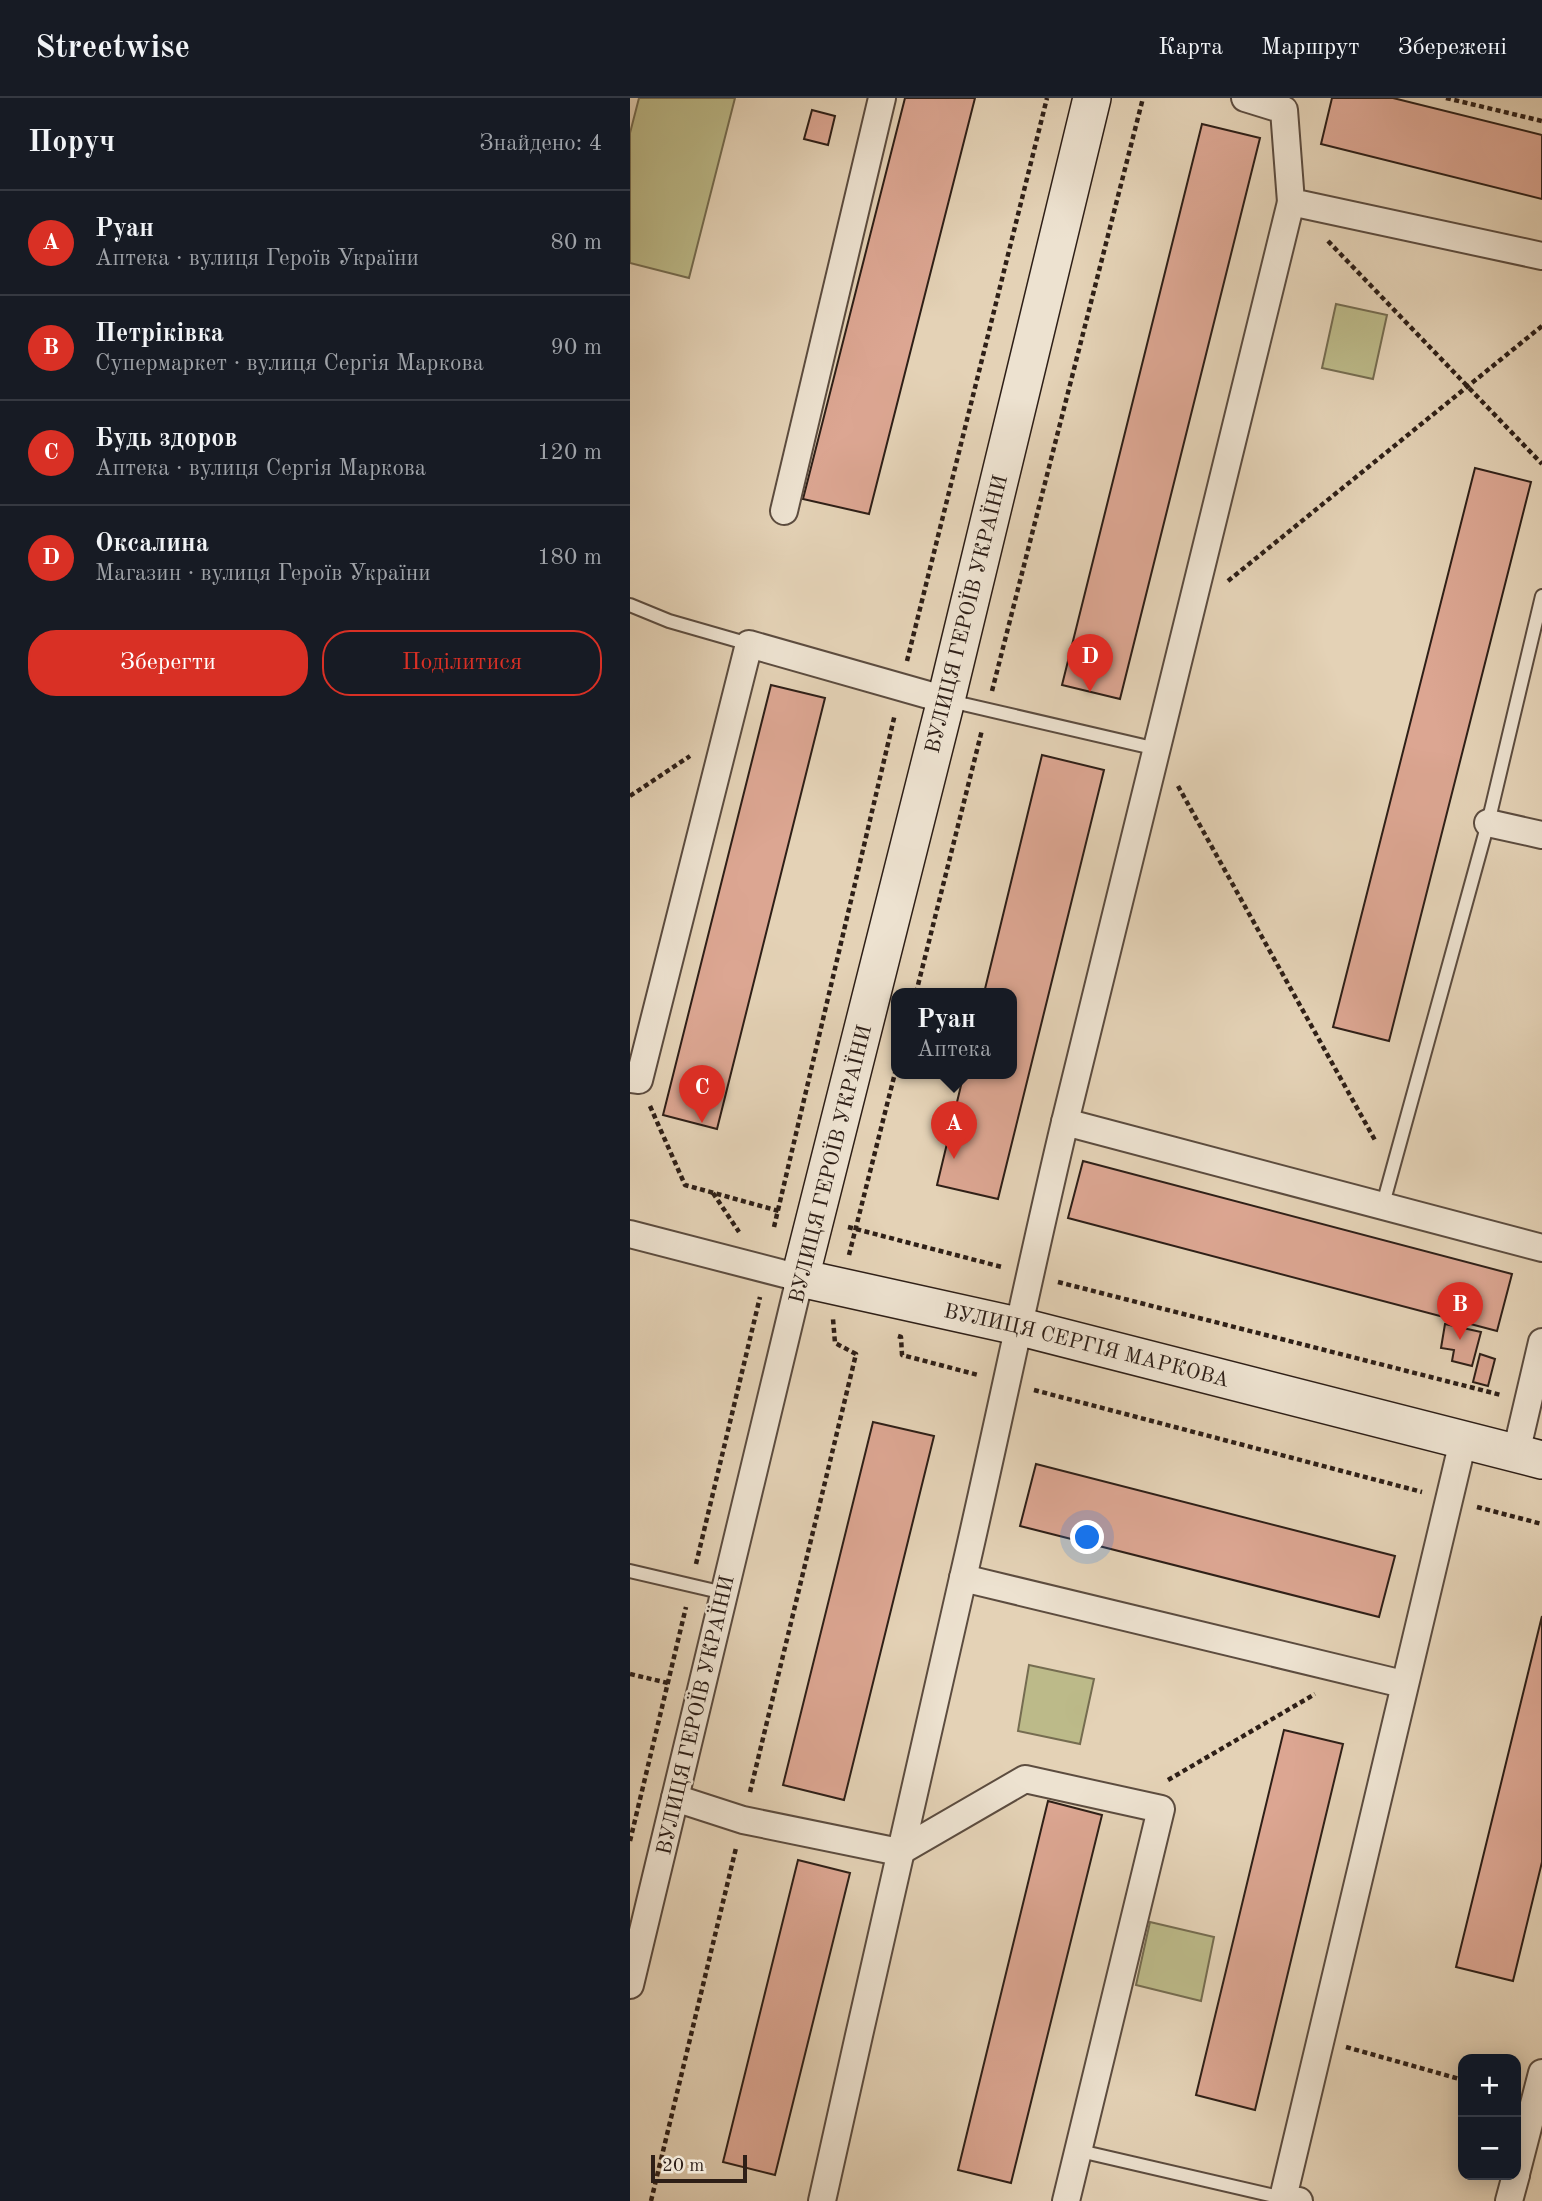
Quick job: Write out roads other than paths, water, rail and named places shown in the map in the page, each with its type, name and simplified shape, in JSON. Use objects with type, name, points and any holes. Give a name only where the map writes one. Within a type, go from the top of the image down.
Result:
[{"type":"street","points":[[784,511],[882,98]]},
{"type":"street","name":"ВУЛИЦЯ ГЕРОЇВ УКРАЇНИ","points":[[630,1985],[800,1278],[946,700],[1091,98]]},
{"type":"street","points":[[822,2201],[1029,1274],[1291,202],[1284,110],[1245,98]]},
{"type":"street","points":[[1291,202],[1542,256]]},
{"type":"street","points":[[634,1079],[748,644],[946,700]]},
{"type":"street","points":[[1488,822],[1542,835]]},
{"type":"street","points":[[1066,1122],[1542,1248]]},
{"type":"street","name":"ВУЛИЦЯ СЕРГІЯ МАРКОВА","points":[[630,1234],[800,1278],[836,1311],[1017,1326],[1529,1456]]},
{"type":"street","points":[[1529,1456],[1528,1402],[1542,1342]]},
{"type":"street","points":[[1291,2199],[1320,2040],[1463,1441]]},
{"type":"street","points":[[963,1578],[1404,1685]]},
{"type":"street","points":[[675,1798],[743,1820],[898,1852],[1025,1779],[1161,1809],[1066,2201]]},
{"type":"street","points":[[1521,2155],[1542,2073]]},
{"type":"street","points":[[1509,2201],[1514,2180]]},
{"type":"lane","points":[[1383,1204],[1488,822],[1542,596]]},
{"type":"lane","points":[[630,605],[669,621],[748,644]]},
{"type":"lane","points":[[946,700],[1157,749]]},
{"type":"lane","points":[[630,1572],[724,1593]]},
{"type":"lane","points":[[1080,2151],[1291,2199]]},
{"type":"place","name":"Оксалина","points":[[1090,692]]},
{"type":"place","name":"Будь здоров","points":[[702,1123]]},
{"type":"place","name":"Руан","points":[[954,1159]]},
{"type":"place","name":"Петріківка","points":[[1460,1340]]}]
